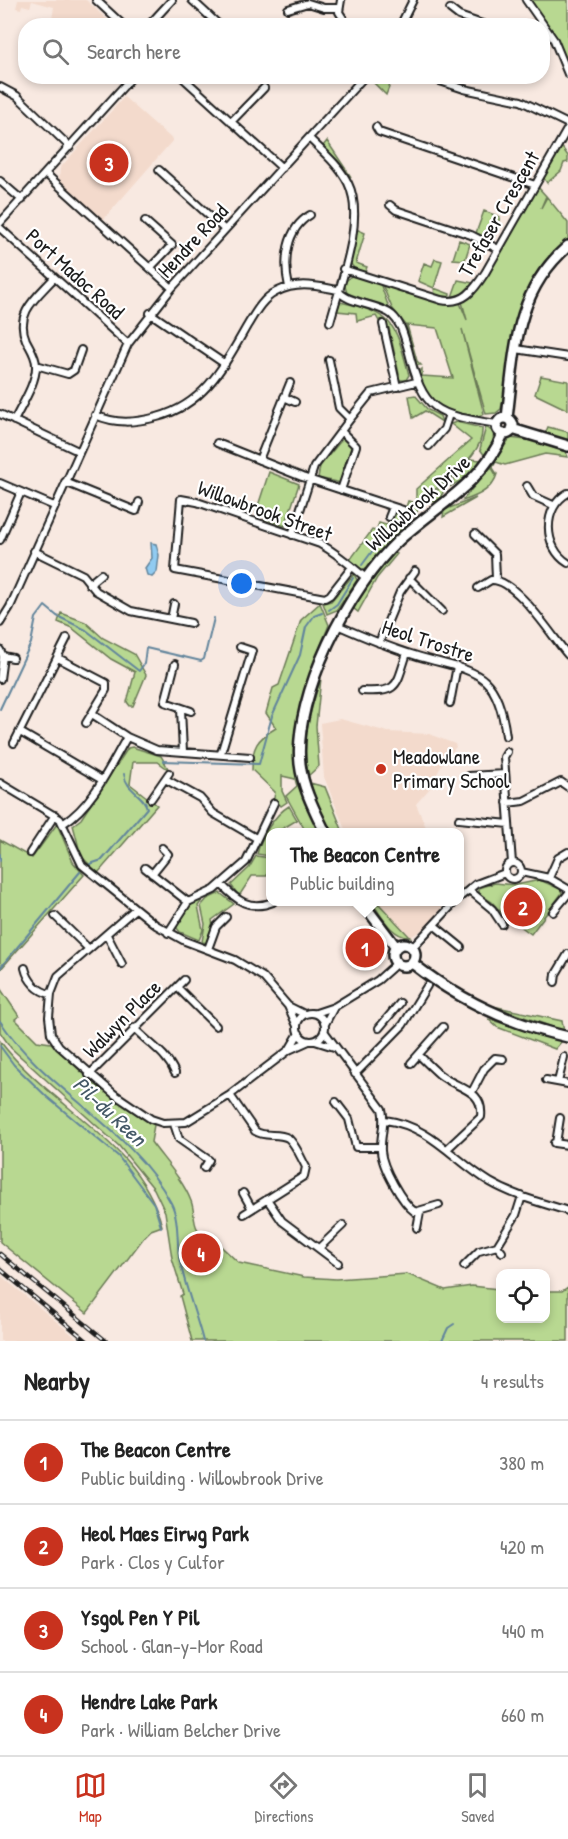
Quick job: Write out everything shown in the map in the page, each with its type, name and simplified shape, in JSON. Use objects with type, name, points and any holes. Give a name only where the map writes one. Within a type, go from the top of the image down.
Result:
[{"type":"street","points":[[96,0],[115,18]]},
{"type":"street","points":[[155,18],[172,0]]},
{"type":"street","points":[[192,0],[211,18]]},
{"type":"street","points":[[341,0],[339,8],[342,18]]},
{"type":"street","points":[[404,18],[412,0]]},
{"type":"street","points":[[526,0],[537,18]]},
{"type":"street","points":[[288,9],[308,3],[324,8],[339,8]]},
{"type":"street","points":[[450,9],[465,18]]},
{"type":"street","points":[[550,41],[568,74]]},
{"type":"street","points":[[0,223],[126,84]]},
{"type":"street","points":[[190,84],[282,168]]},
{"type":"street","name":"Hendre Road","points":[[0,623],[128,344],[150,313],[172,288],[358,84]]},
{"type":"street","points":[[449,84],[521,101],[568,126]]},
{"type":"street","points":[[0,87],[17,96],[70,147]]},
{"type":"street","points":[[231,122],[264,88]]},
{"type":"street","name":"Trefaser Crescent","points":[[344,269],[441,300],[455,301],[465,298],[477,287],[568,126]]},
{"type":"street","points":[[376,127],[379,132],[535,185]]},
{"type":"street","points":[[309,138],[342,173],[353,198],[354,228],[330,322]]},
{"type":"street","points":[[159,170],[225,230]]},
{"type":"street","points":[[46,174],[172,288]]},
{"type":"street","points":[[0,180],[22,200]]},
{"type":"street","points":[[390,205],[396,210],[471,235],[498,249]]},
{"type":"street","points":[[290,287],[286,271],[287,254],[296,226],[310,215]]},
{"type":"street","points":[[145,221],[172,245],[150,268]]},
{"type":"street","name":"Port Madoc Road","points":[[0,228],[128,344]]},
{"type":"street","points":[[507,418],[521,318],[530,294],[547,266],[568,246]]},
{"type":"street","points":[[14,421],[34,377],[36,365],[23,331],[23,318],[28,306],[54,278]]},
{"type":"street","points":[[94,415],[122,423],[171,413],[208,387],[225,364],[262,303],[275,293],[306,284],[338,290],[347,298],[380,307],[396,319],[403,333],[416,382],[427,400],[449,414],[497,424]]},
{"type":"street","points":[[150,313],[225,364]]},
{"type":"street","points":[[383,324],[397,387]]},
{"type":"street","points":[[516,349],[568,357]]},
{"type":"street","points":[[36,365],[65,374],[71,373],[81,350]]},
{"type":"street","points":[[329,360],[339,408],[350,418]]},
{"type":"street","points":[[292,534],[314,467],[350,418],[371,393],[416,382]]},
{"type":"street","points":[[259,460],[290,383]]},
{"type":"street","points":[[284,397],[295,402]]},
{"type":"street","points":[[0,414],[78,451]]},
{"type":"street","points":[[429,446],[444,429],[449,414]]},
{"type":"street","points":[[507,418],[500,419],[497,429],[568,446]]},
{"type":"street","points":[[507,418],[513,424],[507,431]]},
{"type":"street","points":[[341,430],[356,446],[341,490]]},
{"type":"street","name":"Willowbrook Drive","points":[[323,828],[304,784],[299,740],[308,699],[337,625],[366,578],[402,537],[480,472],[507,431]]},
{"type":"street","points":[[217,443],[310,480],[403,510]]},
{"type":"street","points":[[65,482],[135,511],[139,502]]},
{"type":"street","points":[[0,483],[54,506]]},
{"type":"street","points":[[527,486],[533,496],[553,505]]},
{"type":"street","points":[[0,540],[21,492]]},
{"type":"street","points":[[568,493],[553,505],[549,536],[559,555],[568,563]]},
{"type":"street","name":"Willowbrook Street","points":[[352,567],[330,595],[324,598],[175,570],[178,498],[197,502],[320,544],[352,567],[366,578]]},
{"type":"street","points":[[389,517],[393,507]]},
{"type":"street","points":[[475,534],[495,554],[496,579]]},
{"type":"street","points":[[34,551],[83,575],[96,591],[131,610],[191,623]]},
{"type":"street","points":[[379,643],[400,592],[415,571]]},
{"type":"street","points":[[89,584],[101,574]]},
{"type":"street","points":[[409,578],[442,611]]},
{"type":"street","points":[[478,588],[496,579],[505,584],[534,611],[568,655]]},
{"type":"street","points":[[171,619],[174,604]]},
{"type":"street","name":"Heol Trostre","points":[[337,625],[407,653],[457,666],[478,675],[491,688],[502,709],[506,736]]},
{"type":"street","points":[[14,743],[67,638]]},
{"type":"street","points":[[221,753],[252,651],[240,647]]},
{"type":"street","points":[[0,679],[1,653],[13,658]]},
{"type":"street","points":[[362,691],[380,693],[390,690],[397,681],[407,653]]},
{"type":"street","points":[[58,658],[105,681],[106,690],[86,723]]},
{"type":"street","points":[[174,664],[165,702],[191,711]]},
{"type":"street","points":[[450,703],[457,666]]},
{"type":"street","points":[[181,709],[183,752]]},
{"type":"street","points":[[92,714],[127,737],[157,750],[221,753],[250,757]]},
{"type":"street","points":[[21,732],[102,780]]},
{"type":"street","points":[[64,824],[77,814],[102,780],[127,737]]},
{"type":"street","points":[[507,752],[504,757],[512,862]]},
{"type":"street","points":[[469,776],[505,774]]},
{"type":"street","points":[[151,799],[168,776],[200,798],[213,813],[256,838]]},
{"type":"street","points":[[507,803],[524,801],[561,782],[568,788]]},
{"type":"street","points":[[0,783],[55,815],[64,824],[76,858],[135,909],[168,933],[248,967],[263,977],[288,1006],[297,1026],[298,1033],[289,1050]]},
{"type":"street","points":[[168,933],[188,902],[221,884],[246,862],[274,803]]},
{"type":"street","points":[[30,853],[55,815]]},
{"type":"street","points":[[459,819],[509,824]]},
{"type":"street","points":[[152,874],[168,854],[162,848]]},
{"type":"street","points":[[549,878],[558,858],[568,852]]},
{"type":"street","points":[[512,862],[518,864],[521,872]]},
{"type":"street","points":[[505,873],[507,865],[512,862]]},
{"type":"street","points":[[145,868],[188,902]]},
{"type":"street","points":[[521,872],[549,878],[568,889]]},
{"type":"street","points":[[505,873],[513,879],[521,872]]},
{"type":"street","points":[[464,894],[483,880],[505,873]]},
{"type":"street","points":[[221,884],[233,897],[248,905],[266,903]]},
{"type":"street","points":[[469,890],[492,909],[502,924]]},
{"type":"street","points":[[553,912],[568,894]]},
{"type":"street","points":[[365,906],[396,947]]},
{"type":"street","points":[[412,948],[451,906]]},
{"type":"street","points":[[135,909],[58,976],[51,994],[48,1022],[51,1034],[89,1075],[151,1119],[174,1124],[198,1117],[289,1050],[312,1041],[325,1028],[334,1007]]},
{"type":"street","points":[[56,916],[89,949]]},
{"type":"street","points":[[208,949],[216,927],[226,917]]},
{"type":"street","points":[[434,925],[461,947]]},
{"type":"street","points":[[106,935],[122,964]]},
{"type":"street","points":[[396,947],[405,944],[412,948],[415,953],[412,963]]},
{"type":"street","points":[[396,947],[393,955],[397,963],[403,966],[412,963]]},
{"type":"street","points":[[555,982],[556,974],[568,954]]},
{"type":"street","points":[[288,1006],[304,1014],[334,1007],[378,980],[397,963]]},
{"type":"street","points":[[412,963],[453,992],[488,1012],[528,1027],[568,1037]]},
{"type":"street","points":[[25,968],[30,980],[39,989],[51,994]]},
{"type":"street","name":"Walwyn Place","points":[[89,1075],[184,980]]},
{"type":"street","points":[[355,1074],[407,1019],[427,986]]},
{"type":"street","name":"Walwyn Place","points":[[177,987],[216,1026]]},
{"type":"street","points":[[379,1028],[396,1011],[400,1003]]},
{"type":"street","points":[[396,1011],[407,1019]]},
{"type":"street","points":[[210,1020],[216,1013]]},
{"type":"street","points":[[316,1013],[334,1042],[334,1047],[379,1104],[385,1120],[381,1147],[384,1163],[403,1201],[409,1208],[420,1212],[439,1205]]},
{"type":"street","points":[[297,1026],[304,1014]]},
{"type":"street","points":[[411,1063],[443,1027]]},
{"type":"street","points":[[134,1028],[175,1063],[175,1072]]},
{"type":"street","points":[[298,1033],[312,1041],[334,1047]]},
{"type":"street","points":[[419,1055],[441,1076],[472,1092],[479,1100],[481,1117],[448,1148]]},
{"type":"street","points":[[558,1082],[564,1057]]},
{"type":"street","points":[[472,1092],[484,1069],[495,1058],[503,1059]]},
{"type":"street","points":[[546,1080],[568,1084]]},
{"type":"street","points":[[230,1095],[260,1135],[284,1136],[290,1139],[306,1167],[304,1176],[244,1214]]},
{"type":"street","points":[[336,1102],[349,1119],[356,1147],[381,1147]]},
{"type":"street","points":[[560,1118],[555,1143],[568,1144]]},
{"type":"street","points":[[385,1120],[420,1130],[448,1148],[489,1182],[568,1211]]},
{"type":"street","points":[[174,1124],[179,1138],[209,1160],[204,1168]]},
{"type":"street","points":[[243,1193],[252,1209]]},
{"type":"street","points":[[464,1266],[479,1251],[496,1246],[516,1215],[522,1196]]},
{"type":"street","points":[[267,1199],[282,1221],[320,1247],[338,1263]]},
{"type":"street","points":[[417,1228],[420,1212]]},
{"type":"street","points":[[320,1247],[343,1225]]},
{"type":"street","points":[[496,1246],[502,1252]]},
{"type":"shaded area","points":[[18,0],[86,0],[105,18],[52,18],[54,7],[32,1],[30,7],[22,5],[21,9],[16,8]]},
{"type":"shaded area","points":[[124,97],[173,140],[103,220],[59,180],[60,168]]},
{"type":"shaded area","name":"Meadowlane Primary School","points":[[340,719],[388,732],[429,734],[455,744],[456,747],[444,760],[430,788],[416,804],[426,828],[344,828],[324,777],[320,723]]},
{"type":"shaded area","points":[[381,906],[442,906],[424,929],[410,937]]},
{"type":"shaded area","points":[[0,1275],[80,1341],[0,1341]]},
{"type":"green space","points":[[529,0],[568,0],[568,68],[550,37],[550,18],[539,18]]},
{"type":"green space","points":[[375,84],[390,84],[386,95]]},
{"type":"green space","points":[[327,141],[351,177],[323,146]]},
{"type":"green space","points":[[561,146],[568,156],[568,162],[564,163],[561,171],[547,183],[543,177]]},
{"type":"green space","points":[[537,186],[546,196],[541,208],[547,197],[568,223],[568,239],[548,258],[534,277],[524,297],[517,317],[501,409],[496,413],[486,414],[462,329],[484,414],[462,415],[438,405],[422,387],[418,373],[422,369],[422,376],[453,378],[437,328],[407,325],[417,361],[421,365],[415,365],[406,325],[392,308],[382,284],[442,303],[460,303],[467,320],[462,302],[473,294]]},
{"type":"green space","points":[[484,211],[500,217],[493,240],[476,233]]},
{"type":"green space","points":[[356,229],[365,233],[356,263],[367,267],[365,272],[354,268],[350,263]]},
{"type":"green space","points":[[459,240],[470,244],[465,260],[453,259]]},
{"type":"green space","points":[[435,259],[442,261],[434,288],[418,281],[424,263],[432,266]]},
{"type":"green space","points":[[352,275],[380,283],[389,308],[347,293],[344,283]]},
{"type":"green space","points":[[458,280],[473,283],[462,294],[452,297]]},
{"type":"green space","points":[[434,288],[450,294],[449,299],[435,295]]},
{"type":"green space","points":[[340,302],[372,311],[390,324],[396,332],[404,357],[409,375],[406,380],[398,380],[399,374],[389,328],[386,328],[385,322],[380,323],[376,316],[357,321],[356,313],[337,311]]},
{"type":"green space","points":[[541,376],[568,381],[568,410],[535,394]]},
{"type":"green space","points":[[415,395],[428,410],[440,416],[442,422],[425,411],[413,418],[409,396]]},
{"type":"green space","points":[[456,422],[482,428],[480,441],[474,452],[421,504],[415,516],[404,513],[408,501],[416,503],[416,489],[471,440],[451,424]]},
{"type":"green space","points":[[486,427],[493,432],[492,443],[487,455],[471,475],[450,487],[459,470],[471,459],[481,460],[485,456],[480,449]]},
{"type":"green space","points":[[548,427],[568,432],[568,443],[544,436]]},
{"type":"green space","points":[[344,437],[353,444],[342,472],[341,483],[318,478],[320,466]]},
{"type":"green space","points":[[510,438],[534,441],[566,452],[568,457],[545,454],[505,465],[496,462],[492,468],[497,474],[492,484],[478,495],[462,501],[494,462]]},
{"type":"green space","points":[[456,471],[438,501],[426,502]]},
{"type":"green space","points":[[269,472],[299,484],[285,526],[265,519],[266,516],[256,512]]},
{"type":"green space","points":[[476,498],[443,517],[444,510]]},
{"type":"green space","points":[[397,513],[410,517],[412,521],[366,569],[361,569],[350,560],[372,530],[376,531],[379,523],[386,525]]},
{"type":"green space","points":[[394,552],[397,554],[377,578],[358,612],[353,608]]},
{"type":"green space","points":[[354,574],[357,580],[337,610],[327,614],[323,603],[331,601]]},
{"type":"green space","points":[[320,603],[329,625],[300,706],[294,749],[295,770],[300,790],[318,828],[304,828],[286,796],[297,786],[295,779],[282,776],[282,791],[287,802],[281,806],[274,798],[275,792],[252,770],[257,744],[276,728],[266,713],[273,688],[279,685],[301,620]]},
{"type":"green space","points":[[61,613],[85,622],[103,638],[134,654],[146,675],[133,706],[127,702],[135,672],[111,659],[72,628],[58,622]]},
{"type":"green space","points":[[321,678],[316,726],[319,766],[309,775],[306,757],[308,722]]},
{"type":"green space","points":[[132,747],[161,756],[169,770],[158,762],[133,762],[130,784],[157,805],[98,873],[81,856],[73,825],[81,819],[128,748]]},
{"type":"green space","points":[[311,783],[325,787],[341,828],[329,828]]},
{"type":"green space","points":[[289,806],[297,820],[284,828],[268,828],[278,815]]},
{"type":"green space","points":[[57,824],[73,862],[84,875],[0,970],[0,840],[32,858]]},
{"type":"green space","points":[[266,833],[266,855],[257,854]]},
{"type":"green space","points":[[256,856],[266,857],[266,876],[252,876],[239,896],[231,885],[249,868]]},
{"type":"green space","points":[[540,880],[560,889],[562,893],[531,934],[512,920],[510,922],[492,902],[479,894],[479,888],[495,883],[516,885]]},
{"type":"green space","points":[[220,893],[234,904],[212,920],[213,927],[208,943],[202,942],[205,924],[201,906],[207,899]]},
{"type":"green space","points":[[205,896],[198,906],[203,930],[199,940],[180,932],[176,927],[188,907]]},
{"type":"green space","points":[[381,906],[410,937],[399,934],[389,927],[375,907]]},
{"type":"green space","points":[[0,988],[19,1016],[15,1019],[37,1041],[51,1043],[94,1084],[154,1125],[151,1142],[188,1193],[199,1232],[210,1241],[213,1239],[239,1263],[304,1277],[336,1279],[407,1274],[445,1290],[472,1286],[496,1289],[496,1323],[550,1323],[550,1291],[562,1291],[568,1287],[568,1341],[192,1341],[180,1296],[183,1294],[172,1258],[165,1212],[154,1189],[119,1146],[11,1048],[0,1032]]},
{"type":"green space","points":[[493,1006],[562,1021],[564,1031]]},
{"type":"green space","points":[[488,1019],[562,1041],[555,1049],[497,1027]]},
{"type":"green space","points":[[0,1041],[43,1086],[114,1148],[151,1196],[162,1226],[151,1230],[145,1236],[87,1313],[0,1242]]},
{"type":"water","points":[[151,543],[156,544],[159,555],[157,572],[152,577],[147,575],[145,568],[152,558]]},
{"type":"waterway","points":[[362,565],[382,538],[405,518]]},
{"type":"waterway","points":[[329,610],[337,604],[353,578]]},
{"type":"waterway","points":[[0,709],[31,643],[36,618],[45,606],[57,616],[86,630],[139,671],[144,664],[146,648],[201,661],[204,659],[214,618]]},
{"type":"waterway","points":[[163,761],[259,764],[272,716],[300,655],[306,627],[314,616],[322,613]]},
{"type":"waterway","points":[[90,864],[102,860],[147,808],[142,799],[128,785],[124,774]]},
{"type":"waterway","points":[[0,854],[0,861]]},
{"type":"waterway","points":[[0,968],[80,872]]},
{"type":"waterway","name":"Pil-du Reen","points":[[0,1021],[40,1068],[111,1130],[154,1176],[174,1210],[180,1262],[203,1341]]},
{"type":"waterway","points":[[0,1046],[14,1065],[47,1097],[118,1156],[154,1204],[161,1227]]},
{"type":"waterway","points":[[442,1341],[448,1328],[454,1324]]},
{"type":"railway","points":[[0,1254],[106,1341]]},
{"type":"railway","points":[[0,1269],[87,1341]]},
{"type":"place","name":"Ysgol Pen Y Pil","points":[[109,163]]},
{"type":"place","name":"Meadowlane Primary School","points":[[381,769]]},
{"type":"place","name":"Heol Maes Eirwg Park","points":[[523,907]]},
{"type":"place","name":"The Beacon Centre","points":[[365,948]]},
{"type":"place","name":"Hendre Lake Park","points":[[201,1253]]}]
